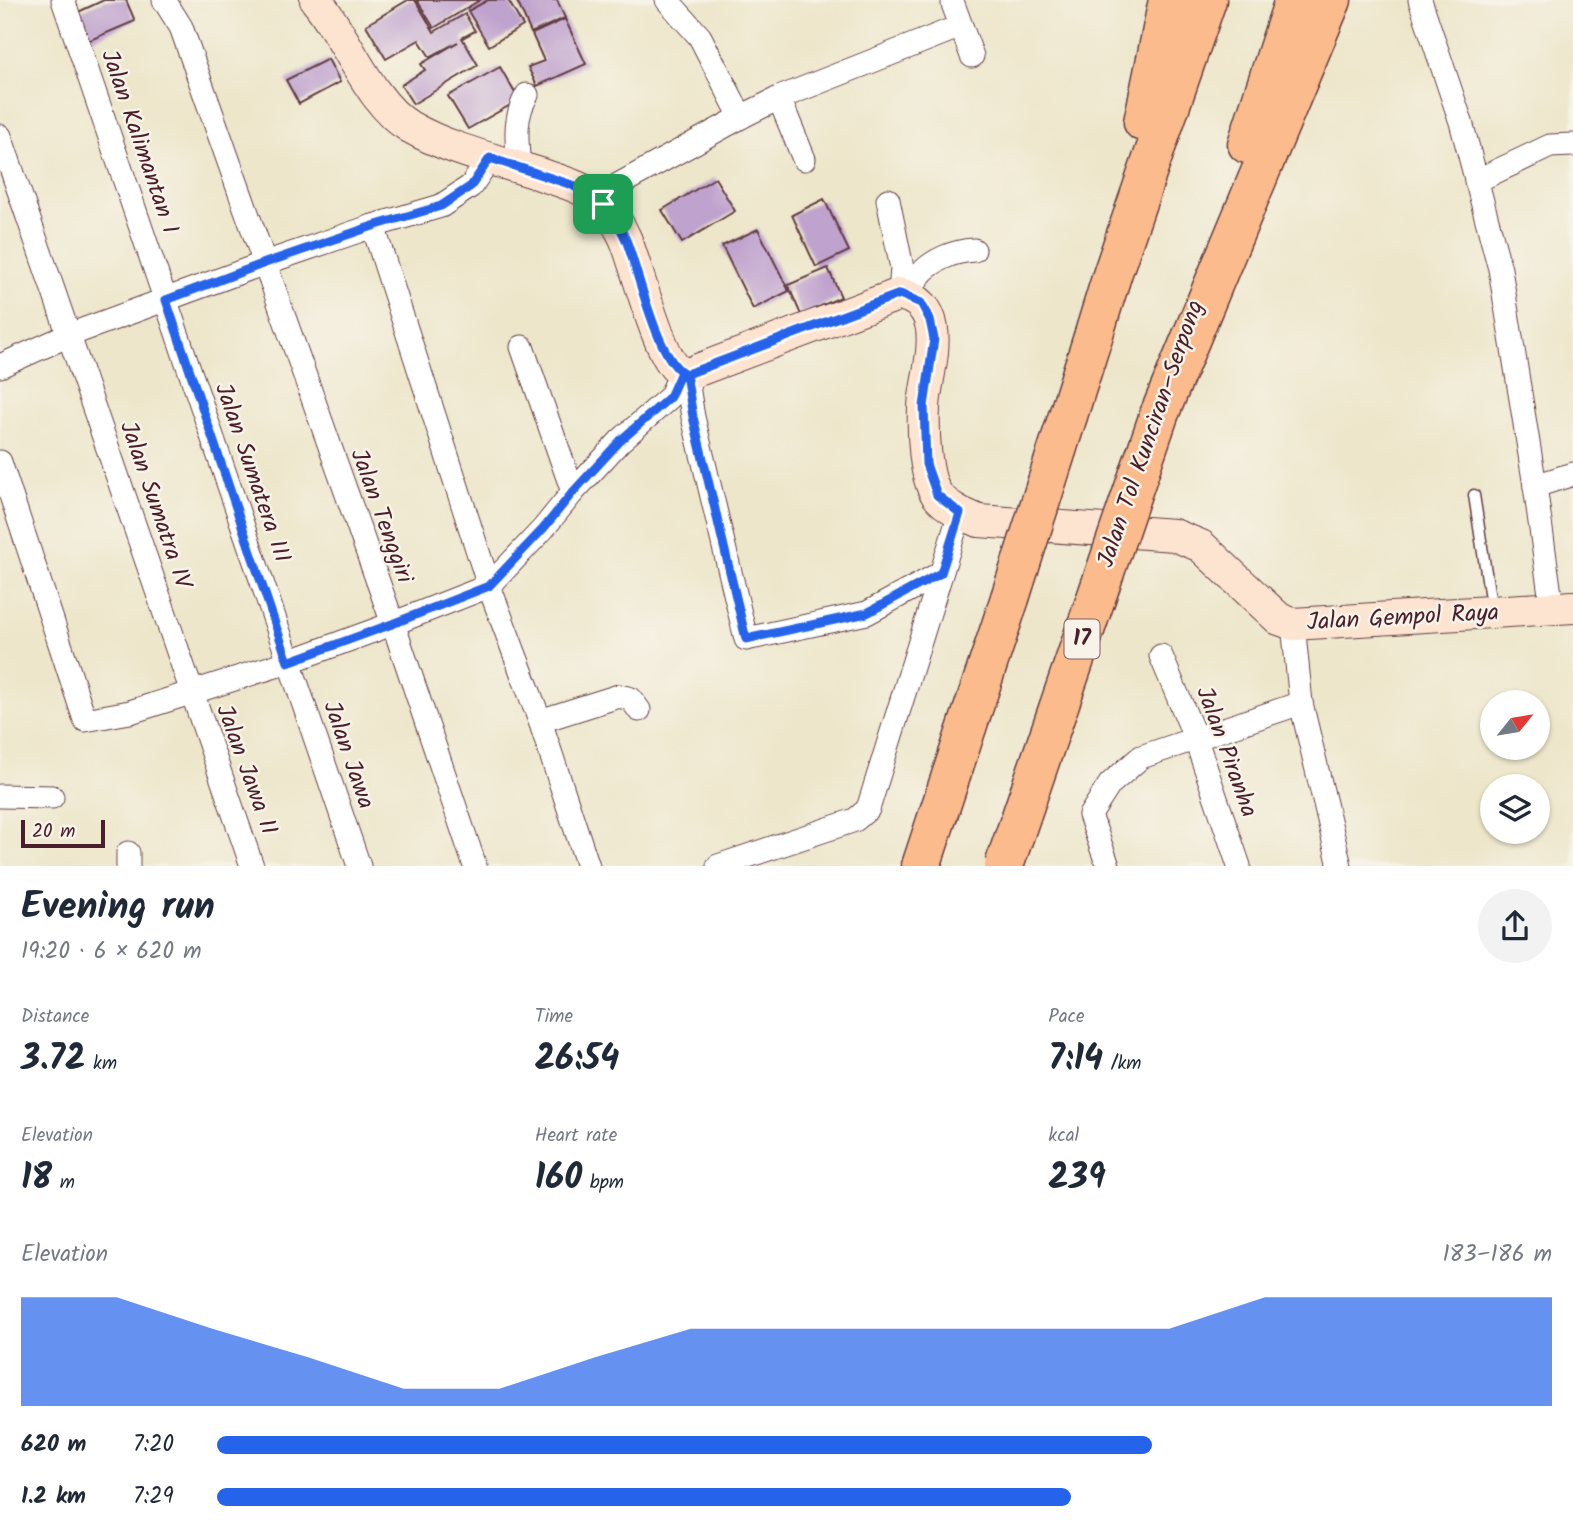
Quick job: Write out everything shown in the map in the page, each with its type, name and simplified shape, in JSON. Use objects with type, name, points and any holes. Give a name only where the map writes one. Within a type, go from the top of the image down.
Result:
[{"type":"highway","points":[[1113,272],[1168,0]]},
{"type":"highway","points":[[921,866],[1010,598],[1113,272],[1207,0]]},
{"type":"highway","name":"Jalan Tol Kunciran–Serpong","points":[[1004,866],[1160,411],[1294,0]]},
{"type":"highway","points":[[1160,411],[1332,0]]},
{"type":"street","name":"Jalan Kalimantan I","points":[[63,0],[166,300]]},
{"type":"street","name":"Jalan Tenggiri","points":[[164,0],[181,27],[475,866]]},
{"type":"street","points":[[316,0],[386,105],[408,126],[435,139],[572,185],[603,204],[616,220],[626,240],[660,341],[675,367],[684,373],[746,639],[867,613],[941,573]]},
{"type":"street","points":[[667,0],[699,37],[741,117]]},
{"type":"street","points":[[1420,0],[1461,122],[1500,269],[1535,486],[1562,608]]},
{"type":"street","points":[[603,204],[618,186],[741,117],[957,15],[972,57]]},
{"type":"street","points":[[0,366],[69,335],[265,263],[441,206],[505,163],[521,105],[527,95]]},
{"type":"street","points":[[779,98],[804,159]]},
{"type":"street","name":"Jalan Sumatra IV","points":[[0,136],[190,691]]},
{"type":"street","points":[[1476,181],[1550,146],[1573,145]]},
{"type":"street","points":[[888,200],[905,295]]},
{"type":"street","points":[[373,226],[489,586],[540,721],[588,866]]},
{"type":"street","points":[[0,462],[85,720],[130,712],[288,662],[489,586],[620,441],[670,397],[684,373],[905,295],[919,275],[937,261],[959,251],[974,250]]},
{"type":"street","name":"Jalan Gempol Raya","points":[[905,295],[921,303],[930,320],[934,339],[924,406],[926,464],[937,495],[960,513],[979,521],[1174,535],[1201,546],[1279,619],[1293,624],[1562,608]]},
{"type":"street","name":"Jalan Sumatera III","points":[[166,300],[288,662]]},
{"type":"street","points":[[522,347],[573,492]]},
{"type":"street","points":[[1535,486],[1573,474]]},
{"type":"street","points":[[718,866],[855,820],[868,809],[960,513]]},
{"type":"street","points":[[1293,624],[1301,703],[1340,866]]},
{"type":"street","name":"Jalan Piranha","points":[[1161,656],[1195,737],[1239,866]]},
{"type":"street","name":"Jalan Jawa","points":[[288,662],[359,866]]},
{"type":"street","name":"Jalan Jawa II","points":[[190,691],[252,866]]},
{"type":"street","points":[[540,721],[619,696],[631,699],[639,710]]},
{"type":"street","points":[[1108,866],[1090,815],[1110,784],[1141,757],[1301,703]]},
{"type":"street","points":[[0,796],[52,797]]},
{"type":"lane","points":[[1474,495],[1492,613]]},
{"type":"building","points":[[104,0],[126,0],[135,21],[88,41],[76,13]]},
{"type":"building","points":[[408,0],[415,0],[434,32],[465,14],[475,31],[462,38],[478,65],[413,104],[401,85],[425,70],[421,64],[458,42],[430,57],[419,40],[386,59],[366,25]]},
{"type":"building","points":[[417,0],[480,0],[434,28]]},
{"type":"building","points":[[488,0],[508,0],[523,26],[489,46],[468,11]]},
{"type":"building","points":[[557,0],[565,18],[531,33],[517,1]]},
{"type":"building","points":[[565,19],[586,64],[537,86],[528,67],[544,61],[532,34]]},
{"type":"building","points":[[328,59],[340,82],[299,104],[286,80]]},
{"type":"building","points":[[500,67],[519,100],[468,129],[448,96]]},
{"type":"building","points":[[715,178],[735,211],[682,243],[662,210]]},
{"type":"building","points":[[824,199],[849,251],[816,267],[792,215]]},
{"type":"building","points":[[758,229],[789,291],[753,309],[722,246]]},
{"type":"building","points":[[828,268],[841,297],[801,315],[788,285]]},
{"type":"route","points":[[603,204],[572,185],[490,158],[471,186],[441,206],[373,226],[166,300],[288,662],[489,586],[620,441],[670,397],[681,372],[686,374],[698,370],[900,294],[921,303],[930,320],[934,339],[924,406],[926,464],[937,495],[960,513],[941,573],[867,613],[746,639],[693,417],[686,374],[675,367],[660,341],[626,240],[616,220],[603,204]]}]
